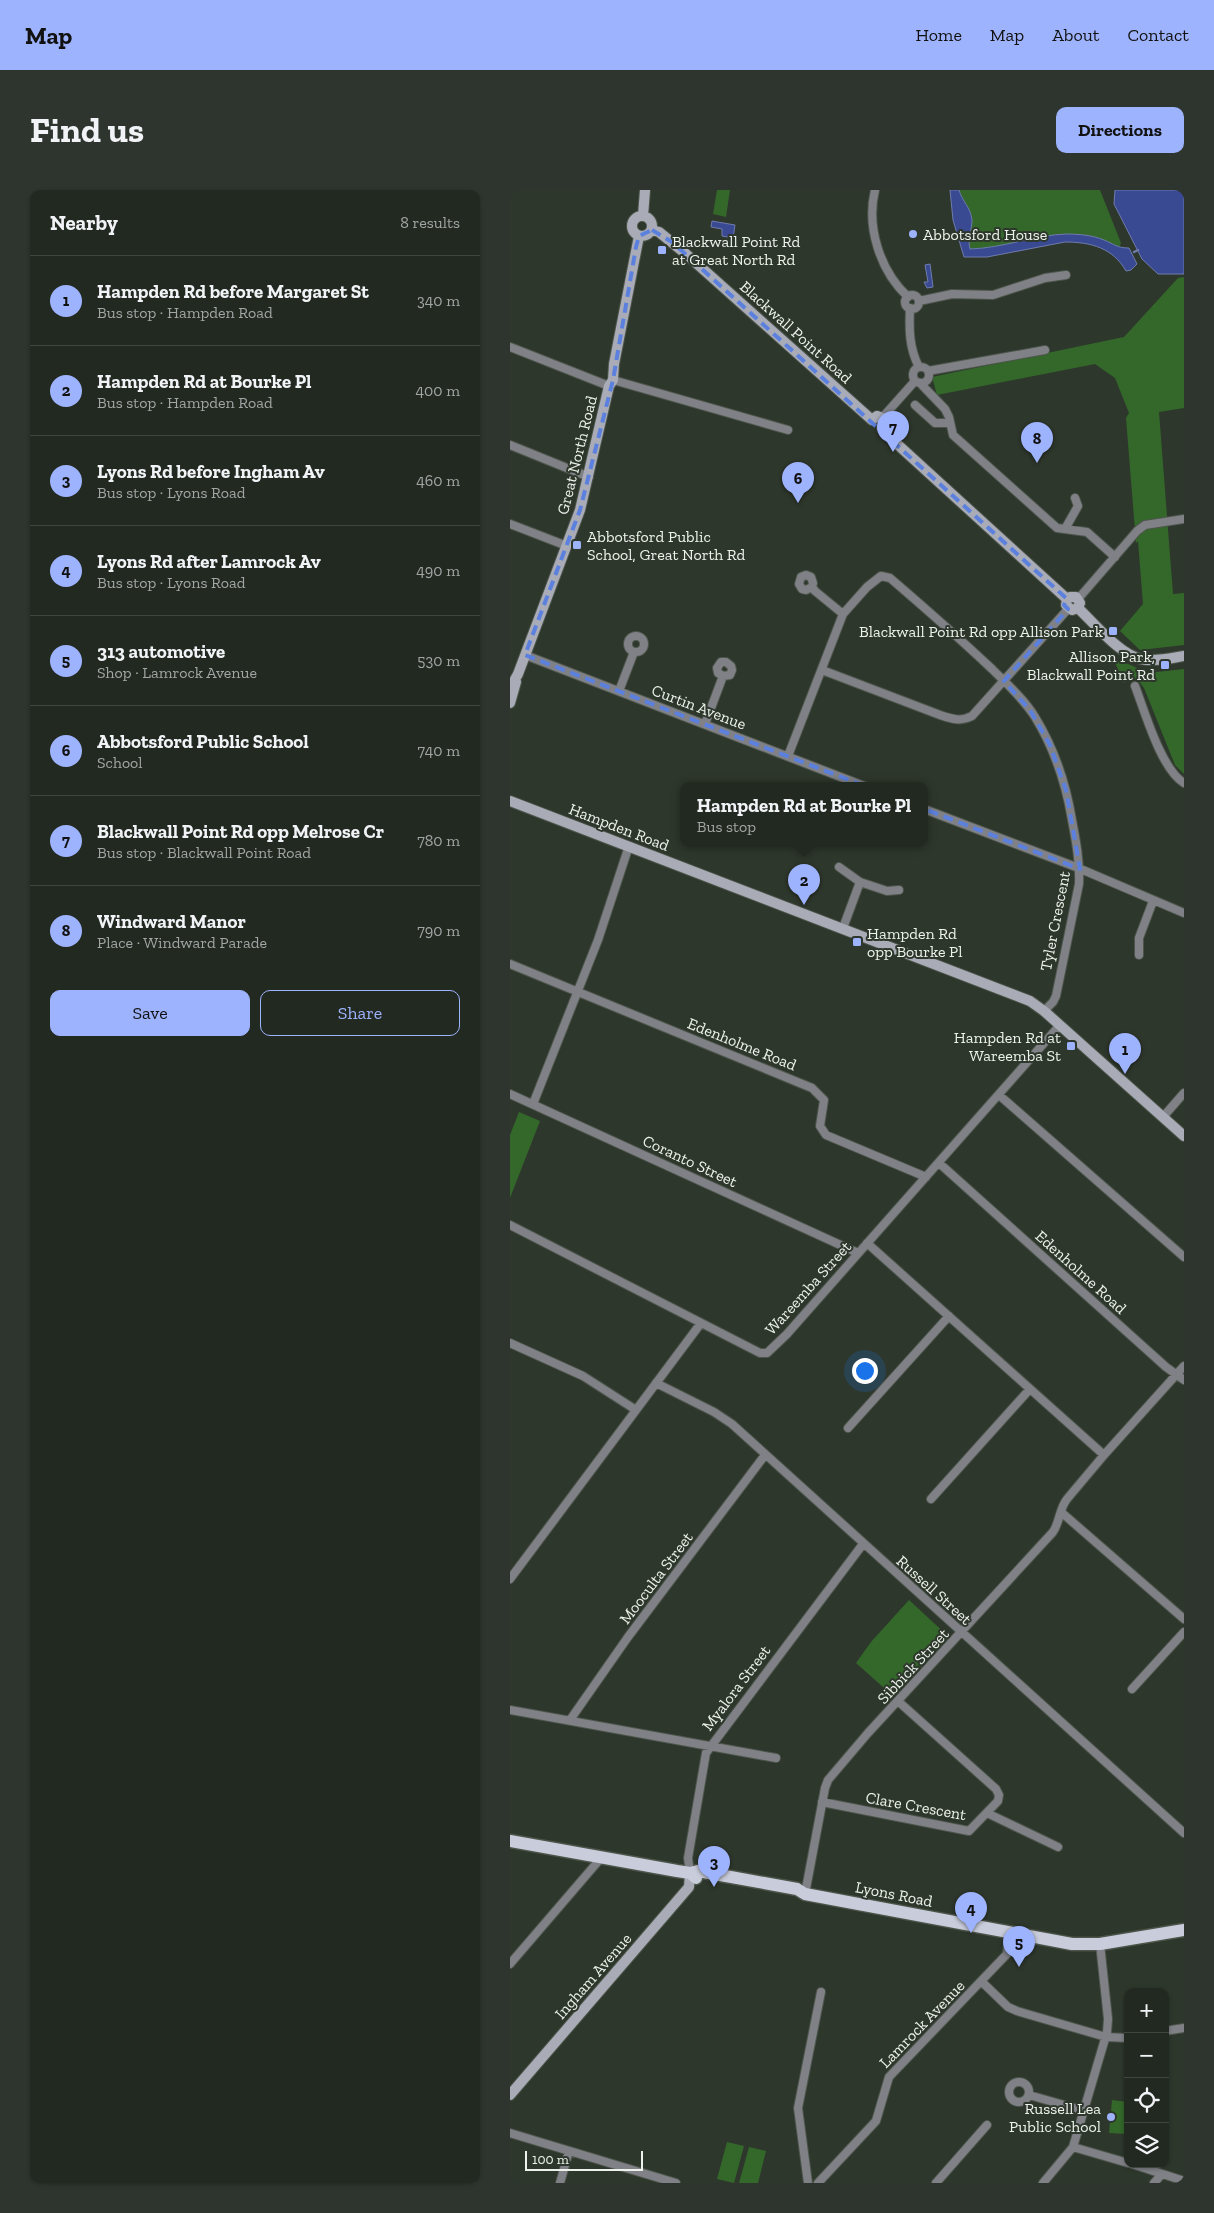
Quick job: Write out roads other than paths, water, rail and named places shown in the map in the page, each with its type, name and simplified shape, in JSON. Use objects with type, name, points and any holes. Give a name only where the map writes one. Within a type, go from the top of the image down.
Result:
[{"type":"main road","points":[[643,216],[645,190]]},
{"type":"main road","points":[[643,216],[651,220],[652,230],[647,236],[639,236],[634,232],[632,223],[636,218],[643,216]]},
{"type":"main road","name":"Blackwall Point Road","points":[[652,230],[659,232],[679,248],[879,422],[1124,650],[1136,657],[1150,660],[1184,656]]},
{"type":"main road","name":"Great North Road","points":[[510,703],[518,674],[580,510],[611,383],[639,236]]},
{"type":"main road","name":"Great North Road","points":[[510,688],[518,674]]},
{"type":"main road","name":"Hampden Road","points":[[510,801],[1030,1001],[1060,1025],[1184,1136]]},
{"type":"main road","name":"Lyons Road","points":[[511,1843],[690,1873],[697,1878],[796,1896],[805,1894],[1072,1944],[1100,1944],[1184,1930]]},
{"type":"main road","name":"Ingham Avenue","points":[[510,2095],[689,1887],[690,1873]]},
{"type":"street","points":[[875,190],[873,226],[879,252],[894,281],[908,297]]},
{"type":"street","points":[[919,301],[952,294],[994,295],[1045,278],[1066,275]]},
{"type":"street","points":[[908,297],[915,296],[919,301]]},
{"type":"street","points":[[908,297],[906,302],[910,308],[909,330],[918,367]]},
{"type":"street","points":[[910,308],[917,307],[919,301]]},
{"type":"street","points":[[510,347],[611,383],[788,430]]},
{"type":"street","points":[[918,367],[928,371],[1045,350]]},
{"type":"street","points":[[918,367],[913,373],[917,382],[945,409],[953,435],[1057,528],[1087,532],[1116,557]]},
{"type":"street","points":[[879,422],[917,382],[925,382],[928,378],[928,371]]},
{"type":"street","points":[[915,405],[935,423],[950,423]]},
{"type":"street","points":[[510,445],[589,477]]},
{"type":"street","points":[[1065,529],[1078,506],[1075,498]]},
{"type":"street","points":[[822,670],[956,720],[965,720],[972,716],[1145,525],[1184,519]]},
{"type":"street","points":[[510,524],[567,546]]},
{"type":"street","name":"Tyler Crescent","points":[[788,756],[843,614],[881,576],[890,578],[1004,681],[1030,710],[1050,745],[1066,790],[1080,869],[1079,884],[1056,996],[1044,1011]]},
{"type":"street","points":[[812,587],[843,614]]},
{"type":"street","points":[[618,691],[634,652]]},
{"type":"street","name":"Curtin Avenue","points":[[525,655],[854,782]]},
{"type":"street","points":[[705,724],[723,676]]},
{"type":"street","points":[[1134,686],[1167,767],[1177,779],[1184,783]]},
{"type":"street","points":[[928,811],[1080,869],[1184,913]]},
{"type":"street","points":[[533,1104],[601,931],[629,846]]},
{"type":"street","points":[[839,867],[860,882],[887,891],[899,890]]},
{"type":"street","points":[[843,928],[860,882]]},
{"type":"street","points":[[1139,955],[1139,938],[1153,901]]},
{"type":"street","name":"Edenholme Road","points":[[510,964],[812,1088],[824,1100],[820,1122],[823,1132],[834,1139],[926,1177]]},
{"type":"street","name":"Wareemba Street","points":[[510,1225],[760,1353],[768,1353],[788,1334],[1060,1025]]},
{"type":"street","points":[[1163,1117],[1184,1093]]},
{"type":"street","name":"Coranto Street","points":[[510,1094],[858,1254]]},
{"type":"street","points":[[999,1094],[1184,1257]]},
{"type":"street","name":"Edenholme Road","points":[[939,1163],[1176,1375],[1184,1380]]},
{"type":"street","points":[[867,1243],[1104,1454]]},
{"type":"street","points":[[848,1428],[948,1316]]},
{"type":"street","points":[[510,1579],[701,1323]]},
{"type":"street","points":[[510,1343],[582,1376],[636,1410]]},
{"type":"street","name":"Sibbick Street","points":[[805,1894],[824,1788],[828,1780],[1053,1532],[1059,1524],[1061,1512],[1067,1499],[1104,1454],[1184,1366]]},
{"type":"street","name":"Russell Street","points":[[656,1383],[721,1416],[1184,1833]]},
{"type":"street","points":[[931,1499],[1030,1389]]},
{"type":"street","name":"Mooculta Street","points":[[570,1720],[628,1637],[765,1455]]},
{"type":"street","points":[[1061,1512],[1184,1619]]},
{"type":"street","name":"Myalora Street","points":[[690,1873],[688,1858],[706,1753],[863,1544]]},
{"type":"street","points":[[1132,1689],[1184,1632]]},
{"type":"street","name":"Clare Crescent","points":[[822,1802],[969,1831],[998,1801],[999,1795],[996,1789],[899,1702]]},
{"type":"street","points":[[510,1710],[776,1758]]},
{"type":"street","points":[[987,1813],[1058,1847]]},
{"type":"street","points":[[510,1964],[601,1858]]},
{"type":"street","name":"Lamrock Avenue","points":[[818,2183],[876,2121],[889,2076],[1008,1954],[1009,1932]]},
{"type":"street","points":[[1043,2183],[1073,2147],[1106,2037],[1108,2019],[1100,1944]]},
{"type":"street","points":[[981,1981],[1008,2007],[1106,2037],[1124,2038]]},
{"type":"street","points":[[808,2183],[798,2108],[821,1992]]},
{"type":"street","points":[[1169,2030],[1184,2028]]},
{"type":"street","points":[[1029,2095],[1085,2111]]},
{"type":"street","points":[[936,2183],[987,2125]]},
{"type":"street","points":[[510,2133],[676,2183]]},
{"type":"street","points":[[1073,2147],[1124,2162]]},
{"type":"street","points":[[560,2183],[569,2151]]},
{"type":"street","points":[[1144,2168],[1184,2181]]},
{"type":"street","points":[[1154,2183],[1162,2174]]},
{"type":"water","points":[[950,190],[959,190],[970,212],[972,220],[969,241],[970,249],[1054,235],[1080,235],[1095,237],[1118,247],[1129,248],[1137,264],[1131,270],[1126,271],[1121,263],[1108,252],[1092,245],[1075,242],[1065,242],[987,257],[964,257],[953,220]]},
{"type":"water","points":[[1115,190],[1184,190],[1184,274],[1158,274],[1142,259],[1114,204]]},
{"type":"water","points":[[712,221],[735,225],[733,238],[722,236],[722,229],[711,227]]},
{"type":"water","points":[[930,264],[933,287],[927,288],[924,282],[928,282],[925,265]]},
{"type":"waterway","points":[[1134,252],[1138,250]]},
{"type":"place","name":"Abbotsford House","points":[[913,234]]},
{"type":"place","name":"Blackwall Point Rd at Great North Rd","points":[[662,250]]},
{"type":"place","name":"Blackwall Point Rd opp Melrose Cr","points":[[893,452]]},
{"type":"place","name":"Windward Manor","points":[[1037,463]]},
{"type":"place","name":"Abbotsford Public School","points":[[798,503]]},
{"type":"place","name":"Abbotsford Public School, Great North Rd","points":[[577,545]]},
{"type":"place","name":"Blackwall Point Rd opp Allison Park","points":[[1113,631]]},
{"type":"place","name":"Allison Park, Blackwall Point Rd","points":[[1165,665]]},
{"type":"place","name":"Hampden Rd at Bourke Pl","points":[[804,905]]},
{"type":"place","name":"Hampden Rd opp Bourke Pl","points":[[857,942]]},
{"type":"place","name":"Hampden Rd at Wareemba St","points":[[1071,1046]]},
{"type":"place","name":"Hampden Rd before Margaret St","points":[[1125,1074]]},
{"type":"place","name":"Lyons Rd before Ingham Av","points":[[714,1887]]},
{"type":"place","name":"Lyons Rd after Lamrock Av","points":[[971,1933]]},
{"type":"place","name":"313 automotive","points":[[1019,1967]]},
{"type":"place","name":"Russell Lea Public School","points":[[1111,2117]]}]
